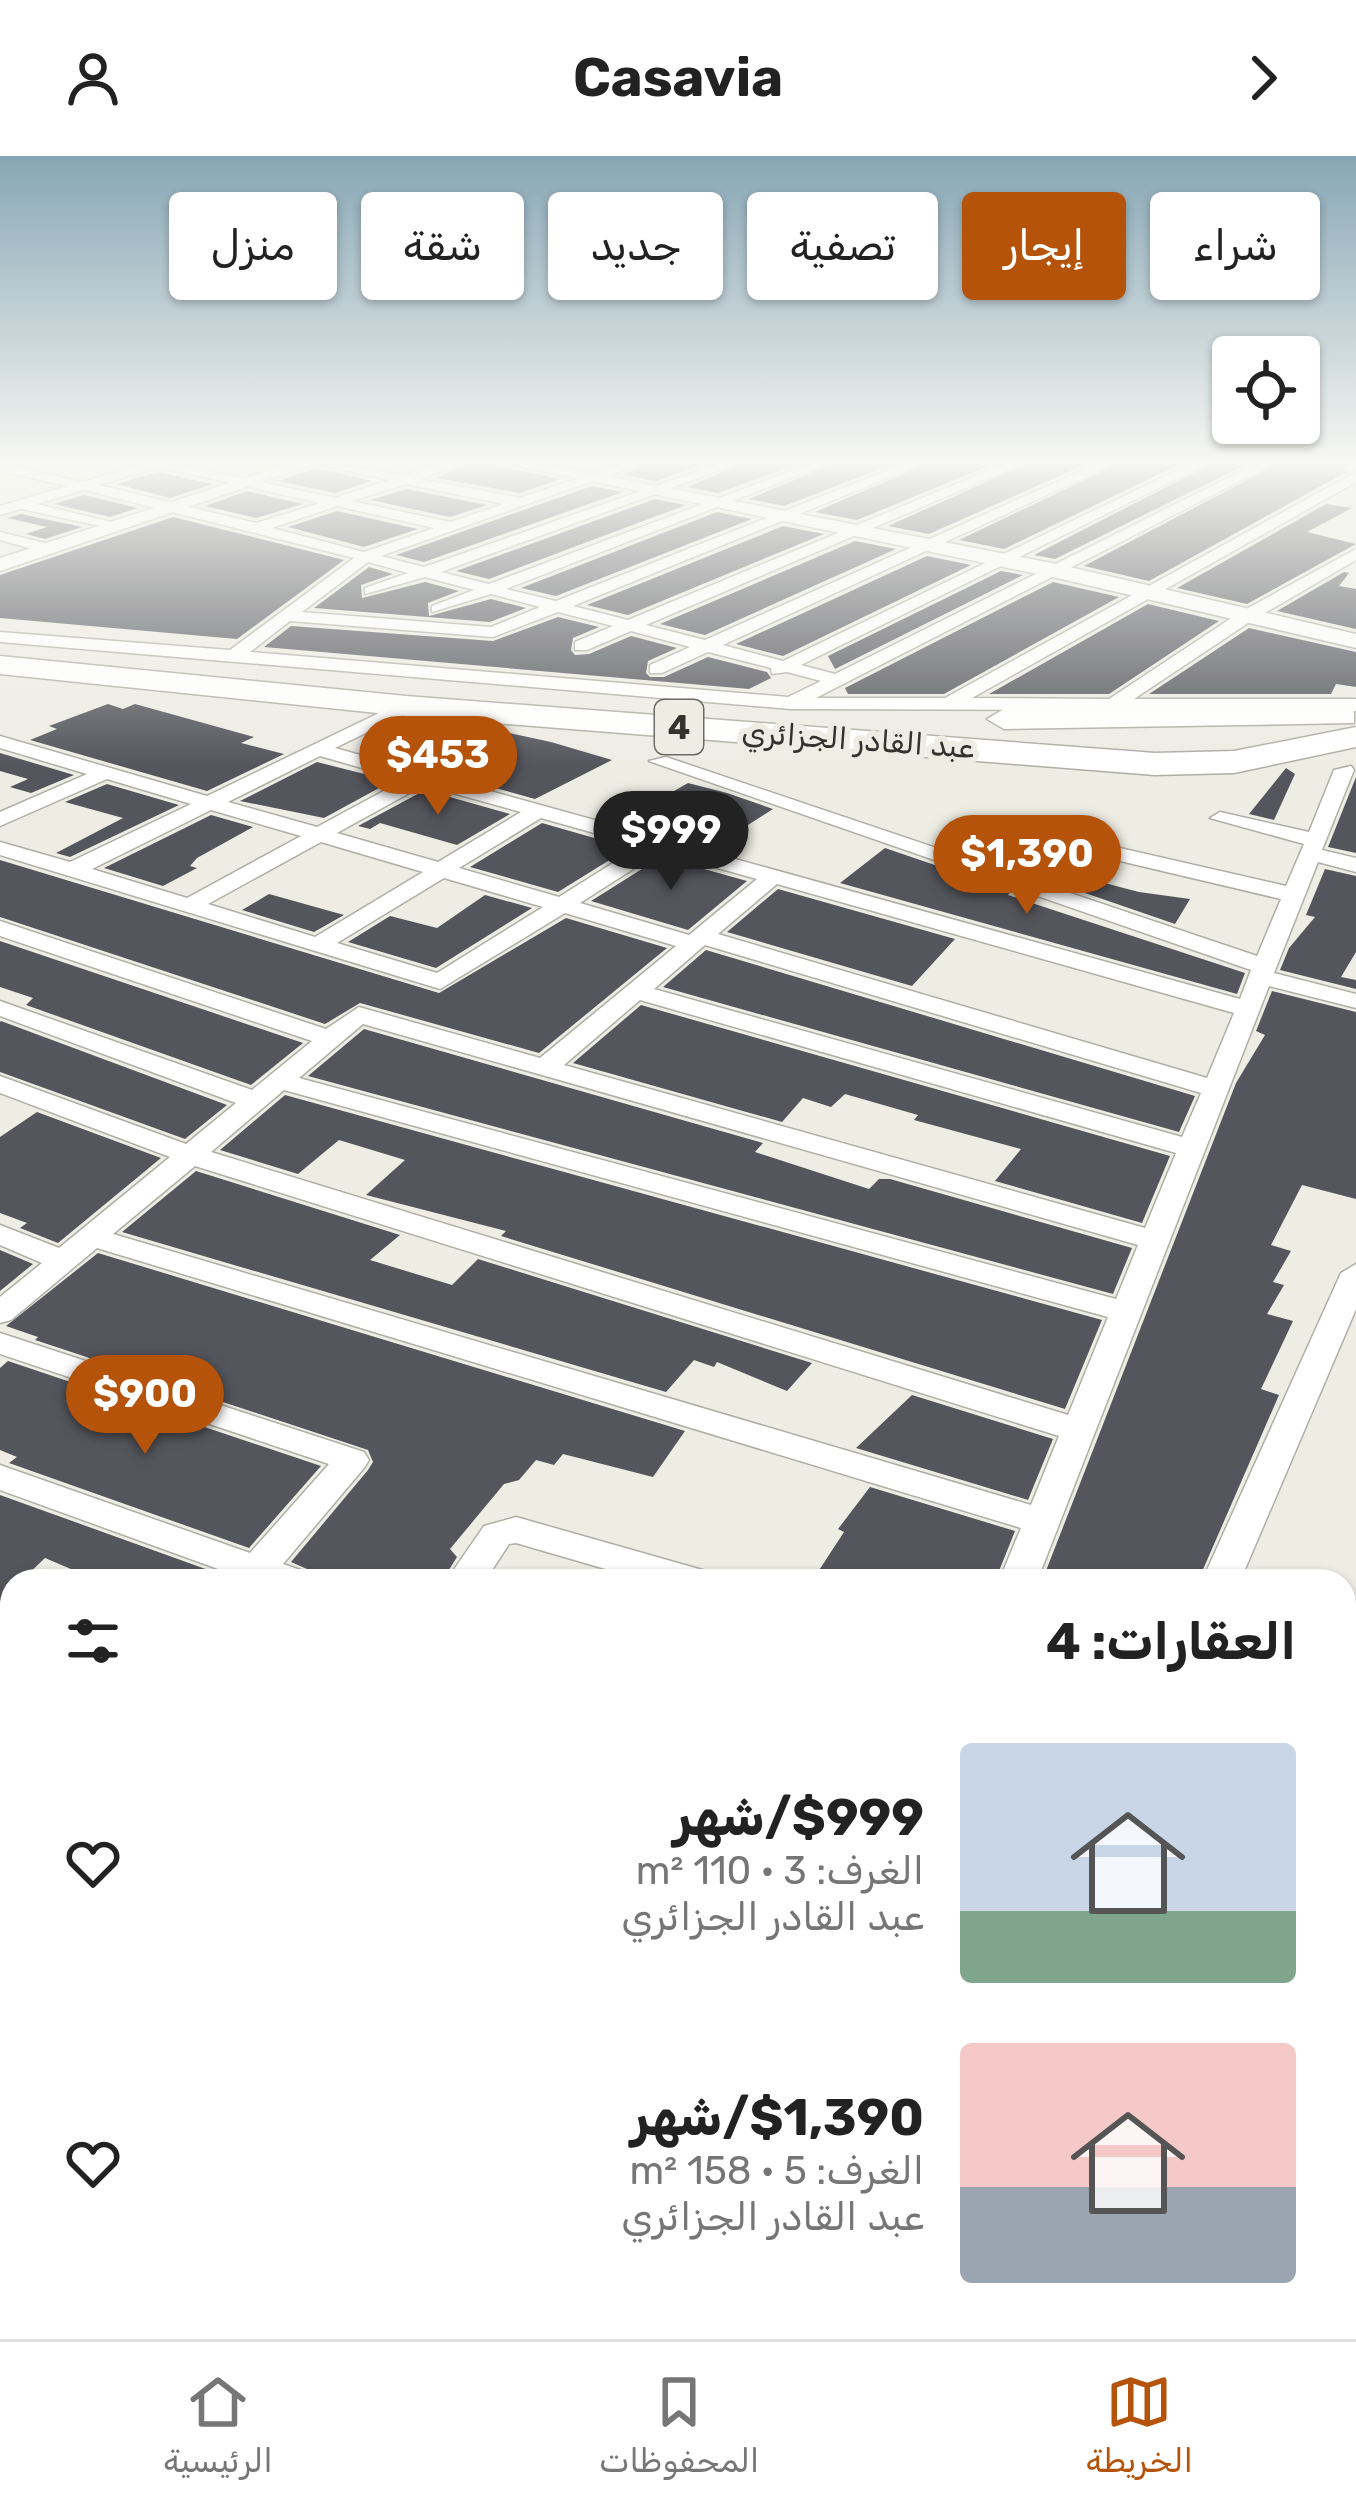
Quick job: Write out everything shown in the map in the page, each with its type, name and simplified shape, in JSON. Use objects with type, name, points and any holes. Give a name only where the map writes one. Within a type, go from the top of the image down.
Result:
[{"type":"highway","name":"عبد القادر الجزائري","points":[[0,650],[637,709],[891,719],[1100,713],[1356,716]]},
{"type":"highway","name":"عبد القادر الجزائري","points":[[0,665],[406,706],[1113,760],[1195,764],[1350,753]]},
{"type":"highway","points":[[1100,713],[1077,724],[1069,731],[1069,739],[1093,755],[1113,760]]},
{"type":"highway","points":[[1238,718],[1277,736],[1277,751],[1268,757]]},
{"type":"street","points":[[234,656],[356,564]]},
{"type":"street","points":[[396,564],[837,680]]},
{"type":"street","points":[[371,591],[448,564]]},
{"type":"street","points":[[438,609],[556,564]]},
{"type":"street","points":[[286,616],[494,632],[664,564]]},
{"type":"street","points":[[580,646],[776,564]]},
{"type":"street","points":[[656,669],[884,564]]},
{"type":"street","points":[[718,699],[990,564]]},
{"type":"street","points":[[1023,564],[1356,641]]},
{"type":"street","points":[[791,703],[1071,564]]},
{"type":"street","points":[[945,706],[1202,564]]},
{"type":"street","points":[[1100,713],[1245,617],[1339,564]]},
{"type":"street","points":[[0,637],[791,703],[1100,713],[1356,705]]},
{"type":"street","points":[[72,870],[406,706]]},
{"type":"street","points":[[3,745],[1216,1090]]},
{"type":"street","points":[[317,749],[1248,1009]]},
{"type":"street","points":[[1023,1569],[1350,753]]},
{"type":"street","points":[[658,761],[1356,1001]]},
{"type":"street","points":[[0,820],[105,772]]},
{"type":"street","points":[[188,906],[424,777]]},
{"type":"street","points":[[318,945],[539,810]]},
{"type":"street","points":[[1220,818],[1356,865]]},
{"type":"street","points":[[1010,829],[1294,895]]},
{"type":"street","points":[[0,848],[440,982],[659,843]]},
{"type":"street","points":[[545,1067],[774,876]]},
{"type":"street","points":[[0,928],[330,1039]]},
{"type":"street","points":[[635,991],[1190,1148]]},
{"type":"street","points":[[0,1008],[256,1101]]},
{"type":"street","points":[[0,1313],[359,1015],[1157,1240]]},
{"type":"street","points":[[280,1081],[1126,1312]]},
{"type":"street","points":[[0,1084],[190,1155],[1079,1430]]},
{"type":"street","points":[[0,1234],[63,1261]]},
{"type":"street","points":[[92,1237],[1042,1521]]},
{"type":"street","points":[[1227,1569],[1346,1325],[1356,1273]]},
{"type":"street","points":[[0,1343],[352,1460],[270,1569]]},
{"type":"street","points":[[0,1477],[246,1569]]},
{"type":"street","points":[[473,1569],[497,1535],[516,1530],[651,1569]]},
{"type":"building","points":[[33,564],[339,564],[237,639],[0,618],[0,575]]},
{"type":"building","points":[[476,564],[529,564],[489,579],[456,571]]},
{"type":"building","points":[[583,564],[638,564],[556,596],[521,588]]},
{"type":"building","points":[[689,564],[752,564],[628,615],[587,605]]},
{"type":"building","points":[[801,564],[863,564],[705,635],[660,624]]},
{"type":"building","points":[[910,564],[971,565],[783,656],[736,644]]},
{"type":"building","points":[[1088,564],[1180,564],[1149,581],[1084,566]]},
{"type":"building","points":[[1220,564],[1320,564],[1247,604],[1177,588]]},
{"type":"building","points":[[369,567],[393,574],[361,585],[362,598],[425,582],[459,591],[428,603],[429,616],[491,599],[526,608],[490,622],[314,608]]},
{"type":"building","points":[[1001,571],[1023,575],[835,669],[828,656]]},
{"type":"building","points":[[1349,573],[1339,586],[1356,589],[1356,629],[1277,611]]},
{"type":"building","points":[[1053,582],[1119,597],[944,694],[848,694],[845,688]]},
{"type":"building","points":[[1148,604],[1219,621],[1109,694],[989,694]]},
{"type":"building","points":[[558,617],[599,627],[573,638],[575,655],[631,636],[677,648],[648,661],[650,677],[664,677],[708,657],[767,672],[771,678],[749,689],[264,647],[291,626],[493,641]]},
{"type":"building","points":[[1249,628],[1356,652],[1356,687],[1336,684],[1331,694],[1149,694]]},
{"type":"building","points":[[108,704],[123,709],[135,704],[254,737],[241,743],[284,754],[207,791],[30,740],[57,729],[49,726]]},
{"type":"building","points":[[491,729],[612,760],[535,799],[390,759],[439,735],[468,741]]},
{"type":"building","points":[[0,753],[74,775],[31,793],[10,787],[28,779],[0,771]]},
{"type":"building","points":[[317,762],[392,781],[324,818],[240,801]]},
{"type":"building","points":[[1286,768],[1295,774],[1274,820],[1249,814]]},
{"type":"building","points":[[1356,777],[1356,853],[1328,847]]},
{"type":"building","points":[[688,783],[773,809],[712,848],[620,822]]},
{"type":"building","points":[[107,784],[179,805],[70,857],[56,853],[123,818],[65,802]]},
{"type":"building","points":[[425,790],[510,814],[457,845],[380,823],[370,829],[358,826]]},
{"type":"building","points":[[211,815],[253,827],[197,858],[190,866],[197,868],[163,886],[104,868]]},
{"type":"building","points":[[542,823],[629,848],[558,892],[470,867]]},
{"type":"building","points":[[885,848],[1011,891],[1008,895],[1245,973],[1237,994],[840,883]]},
{"type":"building","points":[[661,857],[747,881],[688,930],[591,901]]},
{"type":"building","points":[[0,860],[439,993],[566,918],[667,948],[539,1053],[360,1003],[325,1024],[0,917]]},
{"type":"building","points":[[1325,869],[1356,876],[1356,952],[1341,977],[1356,980],[1356,989],[1280,970],[1289,948],[1315,917],[1306,915]]},
{"type":"building","points":[[1097,881],[1190,899],[1175,924],[1085,893]]},
{"type":"building","points":[[778,889],[955,939],[912,986],[727,932]]},
{"type":"building","points":[[269,894],[344,915],[314,932],[242,910]]},
{"type":"building","points":[[485,895],[532,908],[436,968],[348,942],[390,916],[437,928]]},
{"type":"building","points":[[0,941],[303,1043],[251,1085],[26,1005],[33,998],[0,987]]},
{"type":"building","points":[[706,950],[1195,1096],[1179,1132],[663,987]]},
{"type":"building","points":[[1272,991],[1356,1012],[1356,1199],[1302,1185],[1271,1245],[1291,1251],[1273,1282],[1284,1285],[1267,1314],[1293,1321],[1261,1389],[1279,1395],[1203,1569],[1047,1569],[1236,1083],[1265,1035],[1256,1031]]},
{"type":"building","points":[[641,1005],[1170,1156],[1142,1223],[995,1181],[1021,1149],[914,1120],[918,1115],[845,1094],[831,1107],[803,1098],[782,1122],[573,1063]]},
{"type":"building","points":[[0,1022],[227,1105],[185,1139],[0,1072]]},
{"type":"building","points":[[364,1029],[763,1143],[755,1152],[869,1189],[879,1179],[890,1179],[1132,1248],[1113,1294],[308,1076]]},
{"type":"building","points":[[285,1095],[1102,1320],[1065,1409],[501,1236],[506,1231],[366,1195],[405,1160],[339,1140],[298,1174],[220,1150]]},
{"type":"building","points":[[37,1112],[161,1158],[58,1243],[20,1228],[27,1223],[0,1213],[0,1137]]},
{"type":"building","points":[[196,1171],[400,1235],[370,1260],[452,1285],[478,1259],[812,1363],[787,1391],[717,1362],[714,1367],[694,1360],[666,1392],[122,1232]]},
{"type":"building","points":[[0,1250],[33,1264],[0,1291]]},
{"type":"building","points":[[98,1253],[685,1431],[653,1477],[563,1454],[554,1465],[536,1460],[519,1480],[504,1484],[450,1549],[457,1557],[450,1569],[307,1569],[291,1562],[368,1470],[373,1462],[368,1450],[35,1340],[38,1337],[6,1326]]},
{"type":"building","points":[[8,1361],[321,1466],[249,1548],[9,1463],[17,1457],[0,1450],[0,1368]]},
{"type":"building","points":[[912,1395],[1053,1439],[1028,1500],[856,1448]]},
{"type":"building","points":[[870,1487],[1015,1531],[1000,1569],[820,1569],[844,1532],[838,1529]]},
{"type":"building","points":[[0,1495],[206,1569],[71,1569],[45,1558],[34,1569],[0,1569]]}]
